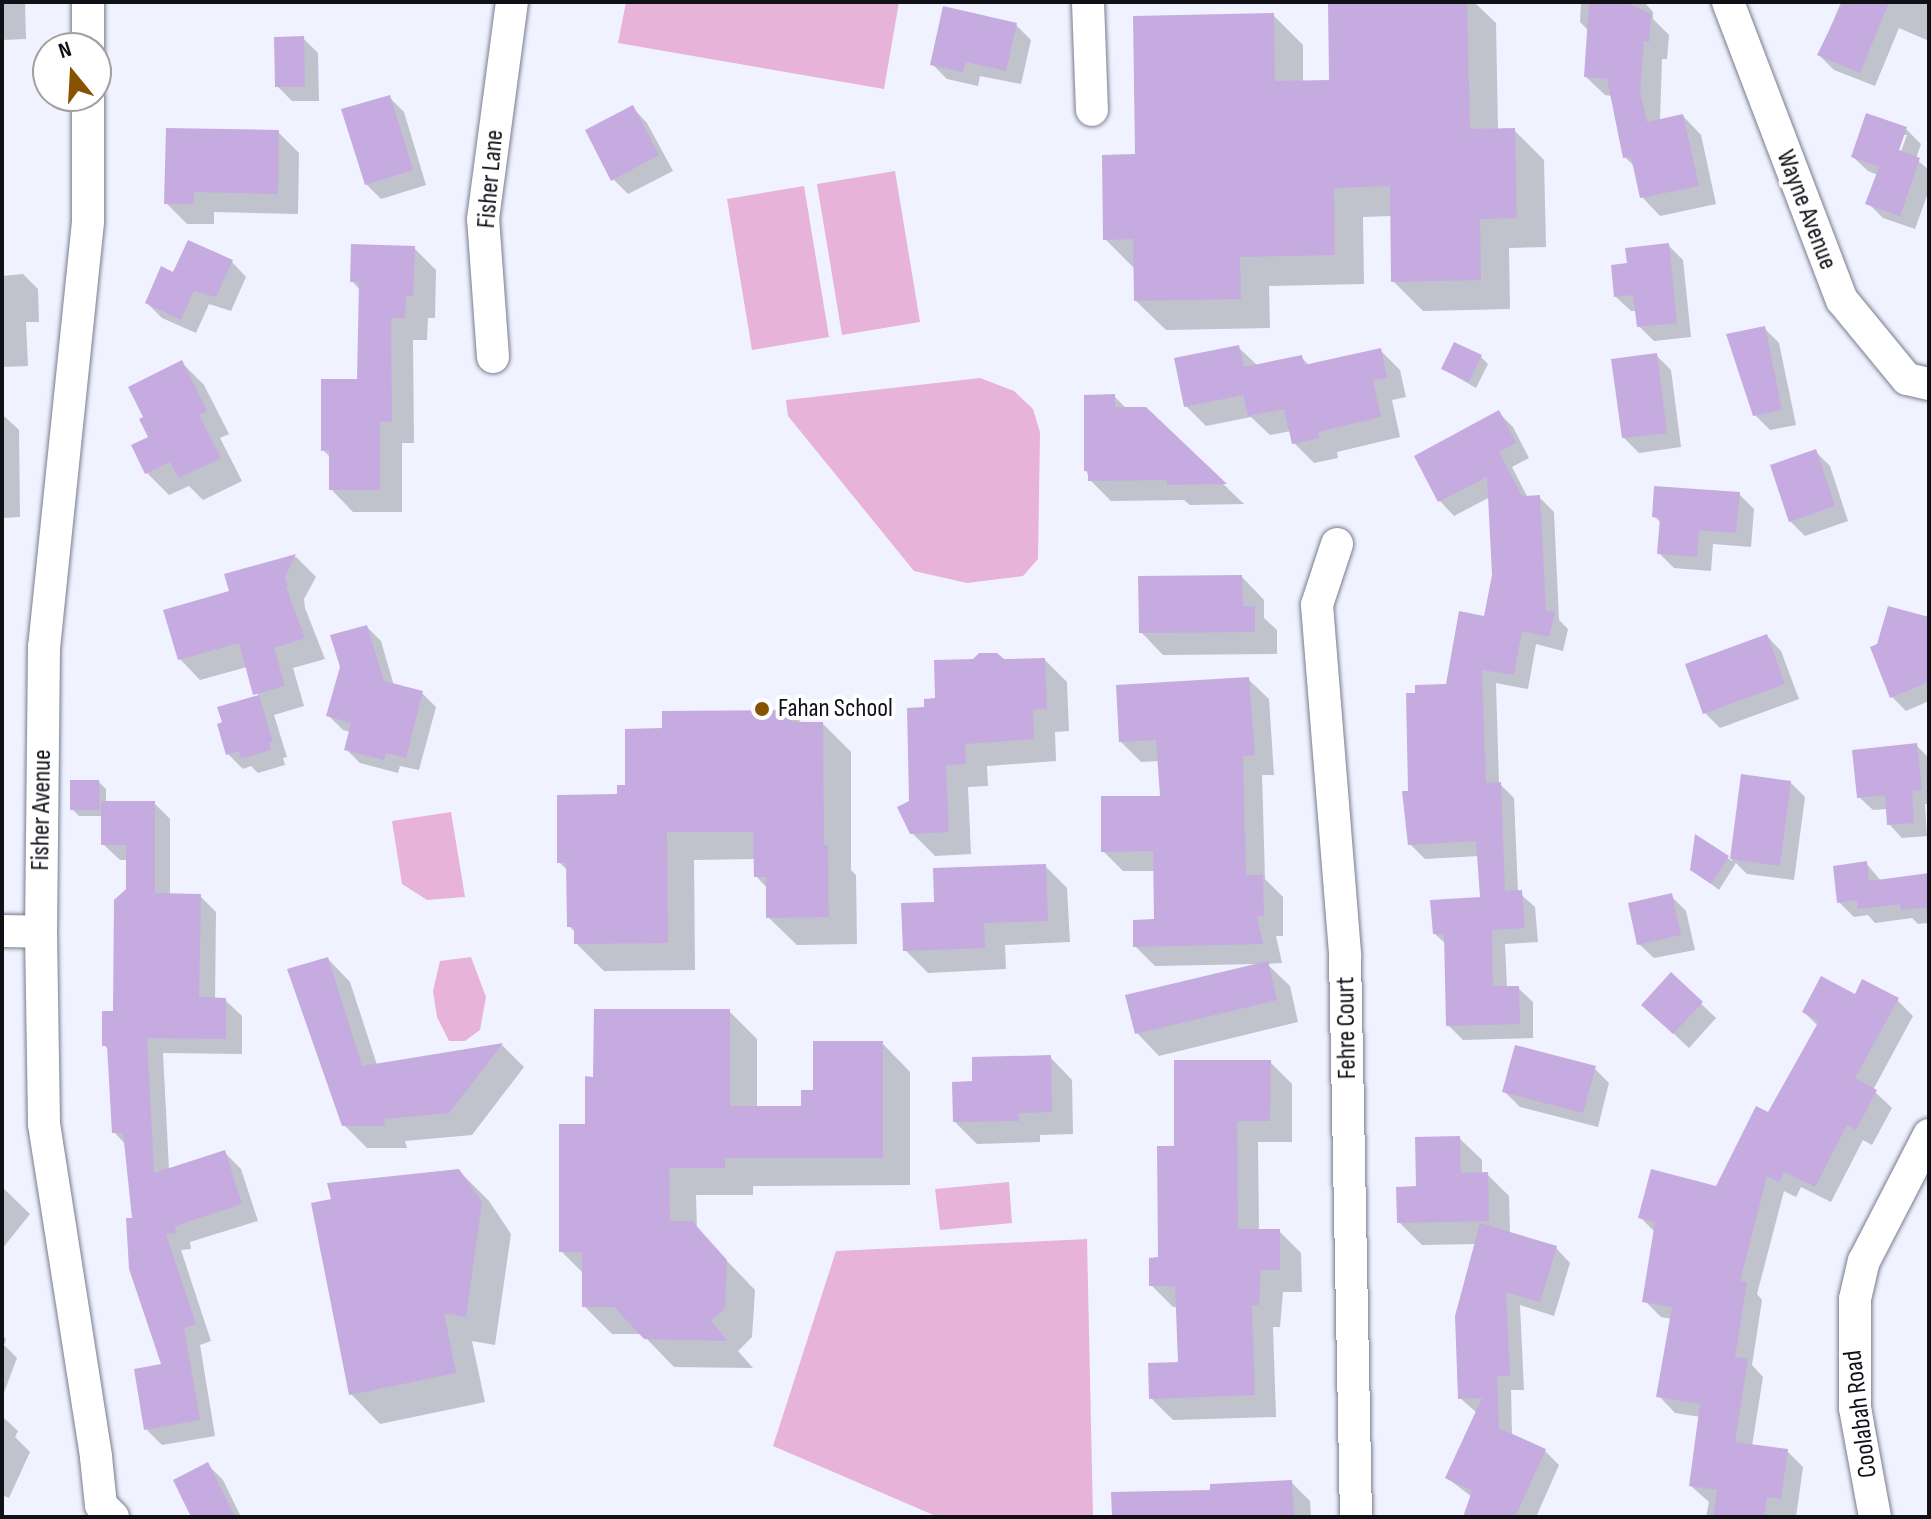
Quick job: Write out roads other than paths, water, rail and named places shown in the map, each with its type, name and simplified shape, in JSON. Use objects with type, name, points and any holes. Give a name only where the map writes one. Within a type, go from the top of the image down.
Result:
[{"type":"street","points":[[88,2],[88,32]]},
{"type":"street","name":"Fisher Lane","points":[[493,357],[483,219],[512,2]]},
{"type":"street","points":[[1088,2],[1092,110]]},
{"type":"street","name":"Wayne Avenue","points":[[1728,2],[1842,300],[1907,379],[1929,384]]},
{"type":"street","name":"Fisher Avenue","points":[[88,112],[88,222],[44,647],[41,932],[44,1124],[101,1505],[113,1517]]},
{"type":"street","name":"Fehre Court","points":[[1337,544],[1317,605],[1345,956],[1356,1517]]},
{"type":"street","points":[[2,931],[41,932]]},
{"type":"street","name":"Coolabah Road","points":[[1875,1517],[1855,1408],[1855,1299],[1864,1261],[1929,1135]]},
{"type":"place","name":"Fahan School","points":[[762,709]]}]
